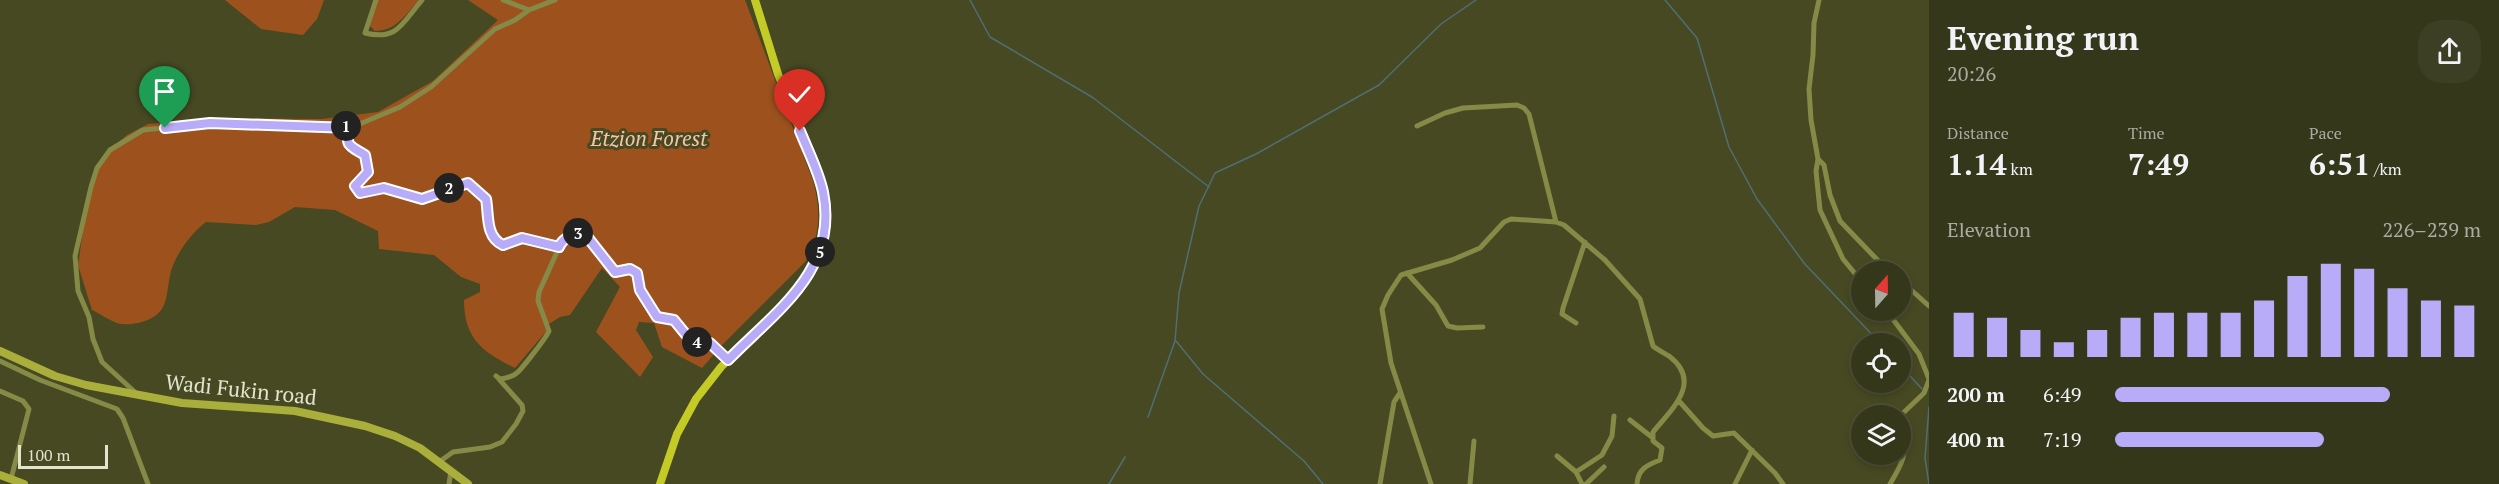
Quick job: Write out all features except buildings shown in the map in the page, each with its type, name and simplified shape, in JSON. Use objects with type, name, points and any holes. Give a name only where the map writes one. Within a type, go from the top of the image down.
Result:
[{"type":"main road","points":[[660,484],[677,434],[696,399],[728,360],[801,286],[817,261],[825,231],[823,189],[778,74],[755,0]]},
{"type":"street","points":[[376,0],[365,33],[381,37],[393,34],[422,0]]},
{"type":"street","points":[[503,0],[529,10]]},
{"type":"street","points":[[138,395],[102,362],[93,339],[89,317],[78,291],[75,256],[92,181],[104,157],[119,143],[143,130],[210,123],[350,128],[400,107],[431,87],[495,29],[515,20],[529,10],[555,0]]},
{"type":"street","points":[[1819,0],[1814,23],[1809,89],[1811,120],[1818,159],[1816,171],[1820,210],[1843,259],[1851,269]]},
{"type":"street","points":[[1417,126],[1463,108],[1517,105],[1524,108],[1529,114],[1556,222]]},
{"type":"street","points":[[350,128],[346,140],[365,155],[368,172],[355,186],[360,193],[384,188],[422,199],[468,183],[486,199],[487,224],[497,243],[503,245],[522,238],[529,238],[559,247]]},
{"type":"street","points":[[1818,159],[1824,165],[1830,195],[1840,221],[1878,261]]},
{"type":"street","points":[[1431,484],[1391,363],[1382,309],[1393,284],[1407,273],[1437,266],[1480,248],[1504,222],[1511,219],[1556,222],[1564,225],[1605,260],[1640,299],[1653,346],[1669,357],[1683,373],[1686,381],[1679,401],[1653,432],[1653,438]]},
{"type":"street","points":[[439,462],[453,452],[490,447],[502,442],[512,431],[523,411],[522,405],[498,377],[510,377],[518,372],[548,334],[538,302],[539,292],[562,240],[572,235],[581,233],[588,236],[615,272],[630,269],[637,273],[640,290],[657,317],[674,320],[692,342],[710,343],[728,360]]},
{"type":"street","points":[[1576,323],[1562,314],[1585,242]]},
{"type":"street","points":[[1407,273],[1436,305],[1448,326],[1483,327]]},
{"type":"street","points":[[1911,290],[1929,306]]},
{"type":"street","points":[[1894,321],[1918,354],[1929,380],[1924,393],[1911,405]]},
{"type":"street","name":"Wadi Fukin road","points":[[0,351],[62,379],[138,395],[203,405],[277,408],[348,421],[395,436],[420,448],[468,484]]},
{"type":"street","points":[[0,361],[40,380],[117,409],[123,418],[148,484]]},
{"type":"street","points":[[0,391],[23,401],[29,409],[11,479]]},
{"type":"street","points":[[1380,484],[1394,402],[1400,393]]},
{"type":"street","points":[[1679,401],[1713,436],[1734,434],[1775,472],[1783,484]]},
{"type":"street","points":[[1575,471],[1602,455],[1612,436],[1614,416]]},
{"type":"street","points":[[1630,420],[1662,448],[1660,460],[1643,467],[1637,484]]},
{"type":"street","points":[[1470,484],[1474,441]]},
{"type":"street","points":[[1735,484],[1752,450]]},
{"type":"street","points":[[1557,456],[1575,471],[1584,484],[1604,467]]},
{"type":"street","points":[[1890,484],[1899,465]]},
{"type":"street","points":[[449,484],[451,471]]},
{"type":"street","points":[[0,475],[24,484]]},
{"type":"green space","points":[[225,0],[324,0],[317,19],[303,35],[261,29]]},
{"type":"green space","points":[[373,0],[419,0],[395,25],[375,31],[367,23]]},
{"type":"green space","name":"Etzion Forest","points":[[468,0],[745,0],[813,181],[818,212],[817,232],[805,262],[702,368],[662,347],[654,323],[639,322],[636,330],[653,357],[640,377],[596,332],[620,287],[602,268],[570,315],[560,317],[549,324],[549,328],[515,368],[493,356],[471,334],[467,324],[464,300],[480,292],[480,284],[461,277],[434,255],[379,249],[378,231],[335,210],[295,207],[269,222],[256,225],[206,222],[190,237],[177,258],[171,271],[165,303],[155,316],[143,322],[123,324],[114,322],[92,310],[78,265],[85,216],[99,166],[112,148],[127,135],[148,124],[213,118],[322,119],[378,112],[433,81],[498,20]]},
{"type":"waterway","points":[[970,0],[990,37],[1092,97],[1209,187]]},
{"type":"waterway","points":[[1148,417],[1175,341],[1179,293],[1199,206],[1215,173],[1256,154],[1379,85],[1441,24],[1476,0]]},
{"type":"waterway","points":[[1665,0],[1697,38],[1729,147],[1757,199],[1804,263],[1871,333]]},
{"type":"waterway","points":[[1176,341],[1203,374],[1304,461],[1323,484]]},
{"type":"waterway","points":[[1911,377],[1922,389]]},
{"type":"waterway","points":[[1929,407],[1925,458],[1929,484]]},
{"type":"waterway","points":[[1109,484],[1125,457]]},
{"type":"route","points":[[165,128],[210,123],[265,126],[328,125],[350,128],[346,140],[366,158],[367,175],[355,186],[360,193],[384,188],[422,199],[468,183],[486,199],[487,224],[497,243],[503,245],[522,238],[529,238],[559,247],[562,240],[572,235],[585,234],[615,272],[630,269],[637,273],[640,290],[651,304],[657,317],[674,320],[692,342],[710,343],[728,360],[801,286],[817,261],[825,231],[825,203],[823,189],[800,131]]}]
